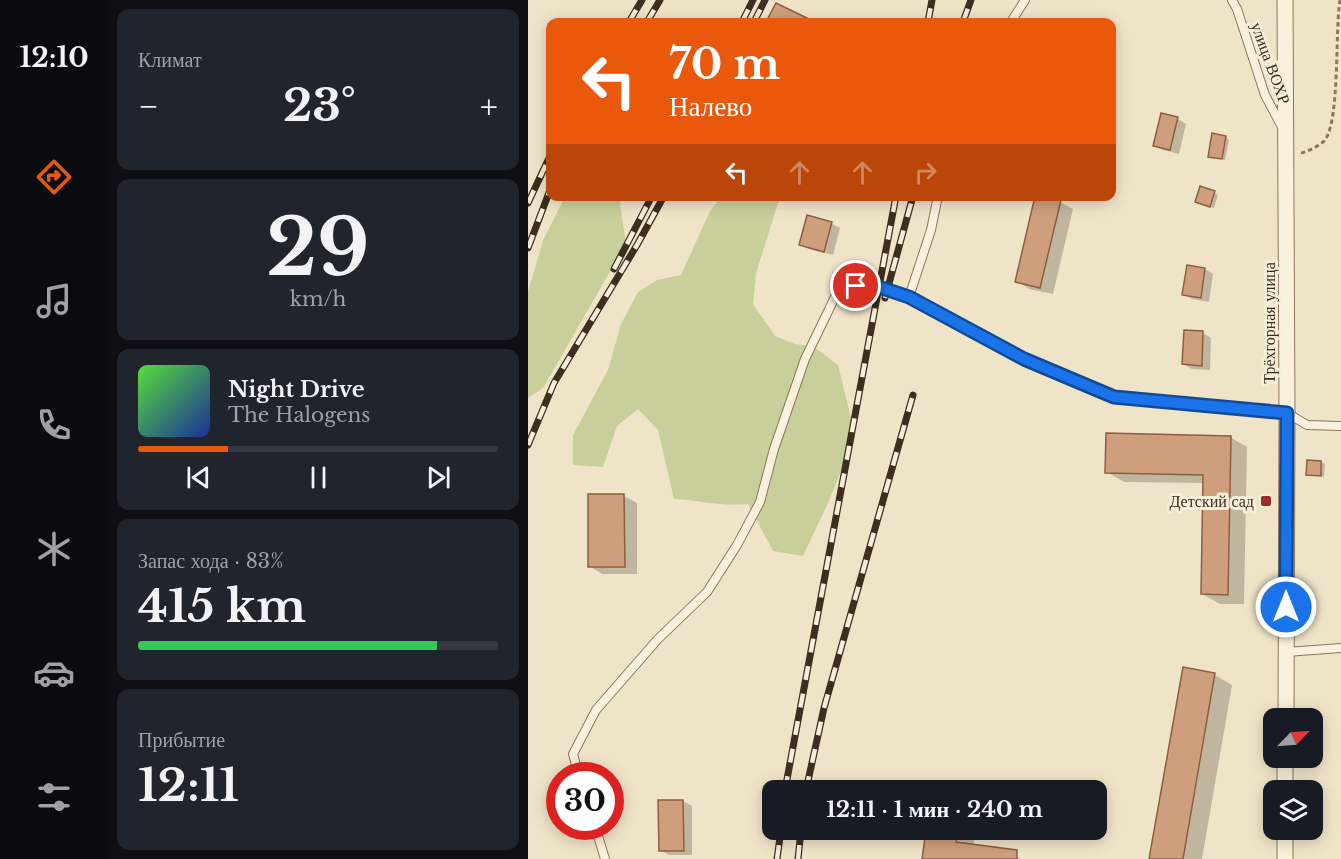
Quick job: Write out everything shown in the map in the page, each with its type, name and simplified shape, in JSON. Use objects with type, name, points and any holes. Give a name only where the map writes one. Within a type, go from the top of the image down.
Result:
[{"type":"street","name":"Трёхгорная улица","points":[[1285,0],[1286,708]]},
{"type":"street","points":[[1285,840],[1285,859]]},
{"type":"lane","points":[[1014,18],[1025,0]]},
{"type":"lane","name":"улица ВОХР","points":[[1232,0],[1265,95],[1285,134]]},
{"type":"lane","points":[[909,297],[931,230],[937,201]]},
{"type":"lane","points":[[575,762],[573,754],[597,710],[658,639],[707,592],[737,545],[760,502],[774,449],[805,359],[835,297],[856,286],[879,287],[909,297],[1024,359],[1114,397],[1287,413],[1307,425],[1341,426]]},
{"type":"lane","points":[[1286,652],[1341,648]]},
{"type":"lane","points":[[599,840],[605,859]]},
{"type":"path","points":[[1286,153],[1305,153],[1325,140],[1333,117],[1340,0]]},
{"type":"green space","points":[[563,201],[620,201],[626,244],[543,388],[528,398],[528,291],[544,238]]},
{"type":"green space","points":[[718,201],[779,201],[756,273],[753,304],[775,336],[795,344],[813,346],[838,365],[855,434],[829,501],[803,556],[773,551],[748,504],[729,505],[674,499],[658,430],[638,409],[617,426],[603,467],[573,465],[573,435],[608,370],[621,324],[638,292],[657,280],[681,275],[710,211]]},
{"type":"building","points":[[776,3],[807,18],[768,18]]},
{"type":"building","points":[[1161,113],[1178,117],[1170,150],[1153,146]]},
{"type":"building","points":[[1212,133],[1226,136],[1222,159],[1208,157]]},
{"type":"building","points":[[1200,186],[1215,191],[1210,207],[1195,202]]},
{"type":"building","points":[[1034,201],[1061,201],[1040,288],[1015,282]]},
{"type":"building","points":[[807,215],[832,222],[824,252],[799,245]]},
{"type":"building","points":[[1187,265],[1205,268],[1201,298],[1182,295]]},
{"type":"building","points":[[1184,330],[1203,331],[1202,366],[1182,364]]},
{"type":"building","points":[[1106,433],[1231,436],[1228,595],[1201,594],[1203,475],[1105,473]]},
{"type":"building","points":[[1307,460],[1321,461],[1321,476],[1306,475]]},
{"type":"building","points":[[588,494],[624,494],[625,567],[588,567]]},
{"type":"building","points":[[1183,667],[1215,673],[1183,859],[1149,859]]},
{"type":"building","points":[[658,800],[683,800],[684,851],[659,851]]},
{"type":"building","points":[[925,840],[956,840],[956,842],[1017,850],[1017,859],[922,859]]},
{"type":"railway","points":[[631,18],[642,0]]},
{"type":"railway","points":[[649,18],[660,0]]},
{"type":"railway","points":[[744,18],[753,0]]},
{"type":"railway","points":[[756,18],[765,0]]},
{"type":"railway","points":[[929,18],[932,0]]},
{"type":"railway","points":[[964,18],[971,0]]},
{"type":"railway","points":[[528,203],[546,165]]},
{"type":"railway","points":[[528,248],[546,201]]},
{"type":"railway","points":[[614,269],[649,201]]},
{"type":"railway","points":[[528,445],[554,383],[661,201]]},
{"type":"railway","points":[[787,780],[895,201]]},
{"type":"railway","points":[[885,298],[912,201]]},
{"type":"railway","points":[[808,780],[824,708],[913,395]]},
{"type":"railway","points":[[777,859],[780,840]]},
{"type":"railway","points":[[798,859],[800,840]]},
{"type":"place","name":"Детский сад","points":[[1266,501]]},
{"type":"route","points":[[856,286],[879,287],[909,297],[1024,359],[1114,397],[1287,413],[1286,607]]}]
